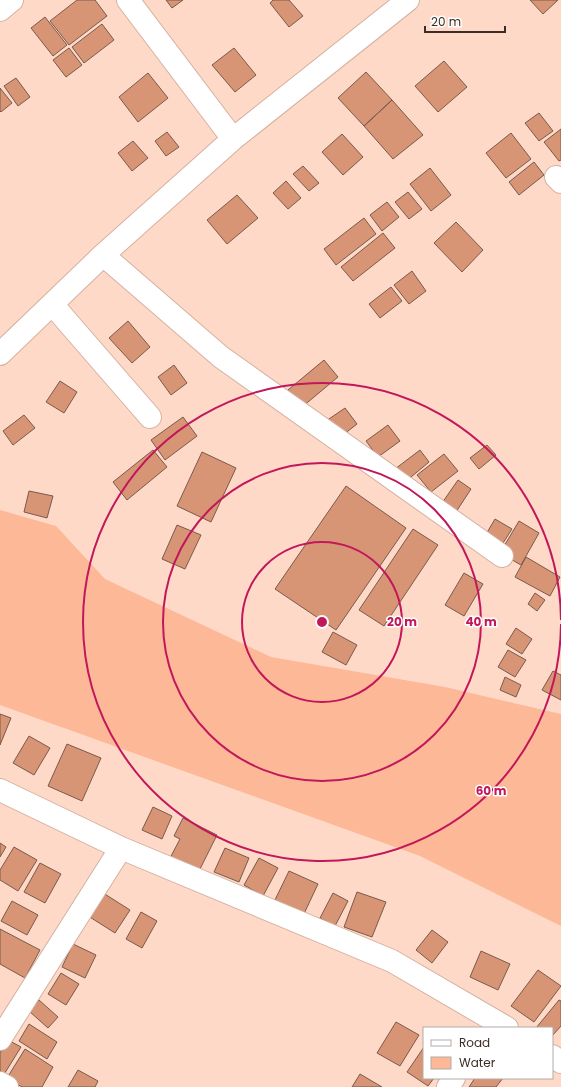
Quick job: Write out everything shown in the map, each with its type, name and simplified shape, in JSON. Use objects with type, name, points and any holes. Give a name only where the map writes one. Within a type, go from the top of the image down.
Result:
[{"type":"street","points":[[0,10],[12,0]]},
{"type":"street","points":[[128,0],[233,139]]},
{"type":"street","points":[[0,354],[102,255],[233,139],[408,0]]},
{"type":"street","points":[[102,255],[220,357],[502,556]]},
{"type":"street","points":[[52,304],[150,417]]},
{"type":"street","points":[[0,790],[121,848],[392,961],[496,1025]]},
{"type":"street","points":[[0,1039],[121,848]]},
{"type":"street","points":[[0,1083],[7,1087]]},
{"type":"water","points":[[0,510],[56,526],[105,579],[271,657],[445,687],[561,714],[561,926],[420,856],[0,705]]},
{"type":"building","points":[[77,0],[95,0],[107,16],[69,45],[50,21]]},
{"type":"building","points":[[166,0],[183,0],[172,8]]},
{"type":"building","points":[[273,0],[289,0],[303,16],[289,27],[270,3]]},
{"type":"building","points":[[530,0],[558,0],[543,14]]},
{"type":"building","points":[[45,17],[67,45],[53,56],[31,28]]},
{"type":"building","points":[[102,24],[114,40],[84,63],[72,47]]},
{"type":"building","points":[[69,48],[82,65],[66,77],[53,60]]},
{"type":"building","points":[[234,48],[256,75],[235,92],[212,65]]},
{"type":"building","points":[[444,61],[467,87],[438,112],[415,86]]},
{"type":"building","points":[[366,72],[392,100],[364,126],[338,98]]},
{"type":"building","points":[[148,73],[168,98],[138,122],[119,97]]},
{"type":"building","points":[[16,78],[30,97],[18,106],[4,86]]},
{"type":"building","points":[[0,88],[12,103],[1,112],[0,111]]},
{"type":"building","points":[[392,100],[423,135],[393,159],[364,126]]},
{"type":"building","points":[[539,113],[553,131],[539,141],[525,123]]},
{"type":"building","points":[[561,129],[561,160],[559,161],[544,142]]},
{"type":"building","points":[[167,132],[179,147],[166,156],[155,141]]},
{"type":"building","points":[[511,133],[531,159],[506,178],[486,153]]},
{"type":"building","points":[[342,134],[363,157],[343,175],[322,152]]},
{"type":"building","points":[[133,141],[148,158],[132,171],[118,153]]},
{"type":"building","points":[[534,162],[544,175],[519,195],[509,182]]},
{"type":"building","points":[[303,166],[319,183],[309,191],[293,174]]},
{"type":"building","points":[[430,168],[451,195],[431,211],[410,184]]},
{"type":"building","points":[[286,181],[301,198],[288,209],[273,193]]},
{"type":"building","points":[[408,192],[422,209],[409,219],[395,202]]},
{"type":"building","points":[[237,195],[258,218],[227,244],[207,220]]},
{"type":"building","points":[[387,202],[399,217],[382,231],[370,215]]},
{"type":"building","points":[[364,218],[376,234],[336,265],[324,249]]},
{"type":"building","points":[[456,222],[483,250],[462,272],[434,243]]},
{"type":"building","points":[[383,233],[395,248],[353,281],[341,267]]},
{"type":"building","points":[[412,271],[426,291],[409,304],[394,285]]},
{"type":"building","points":[[391,287],[402,301],[380,318],[369,304]]},
{"type":"building","points":[[128,321],[150,347],[132,363],[109,338]]},
{"type":"building","points":[[324,360],[338,377],[302,407],[288,390]]},
{"type":"building","points":[[174,365],[187,383],[171,395],[158,377]]},
{"type":"building","points":[[60,381],[77,392],[64,413],[46,402]]},
{"type":"building","points":[[345,408],[357,424],[339,438],[326,421]]},
{"type":"building","points":[[24,415],[35,428],[13,445],[3,431]]},
{"type":"building","points":[[183,417],[197,436],[165,460],[151,440]]},
{"type":"building","points":[[388,425],[400,441],[378,457],[366,441]]},
{"type":"building","points":[[487,445],[496,455],[479,469],[470,458]]},
{"type":"building","points":[[153,450],[167,467],[127,500],[113,482]]},
{"type":"building","points":[[420,450],[429,462],[405,482],[395,469]]},
{"type":"building","points":[[202,452],[236,468],[211,522],[177,506]]},
{"type":"building","points":[[444,454],[458,471],[431,492],[417,475]]},
{"type":"building","points":[[458,480],[471,489],[456,512],[442,503]]},
{"type":"building","points":[[346,486],[406,528],[336,630],[275,589]]},
{"type":"building","points":[[29,491],[53,496],[47,518],[24,512]]},
{"type":"building","points":[[495,519],[512,529],[498,551],[482,541]]},
{"type":"building","points":[[519,521],[539,533],[521,565],[500,553]]},
{"type":"building","points":[[177,525],[201,535],[185,569],[162,559]]},
{"type":"building","points":[[413,529],[438,545],[384,626],[359,610]]},
{"type":"building","points":[[526,557],[560,577],[550,596],[515,577]]},
{"type":"building","points":[[464,573],[483,584],[464,616],[445,605]]},
{"type":"building","points":[[535,593],[545,600],[537,611],[528,604]]},
{"type":"building","points":[[516,628],[532,639],[522,654],[506,644]]},
{"type":"building","points":[[333,632],[357,645],[346,665],[322,652]]},
{"type":"building","points":[[508,650],[526,660],[515,677],[498,667]]},
{"type":"building","points":[[553,671],[561,675],[561,700],[542,690]]},
{"type":"building","points":[[505,677],[521,685],[516,697],[500,690]]},
{"type":"building","points":[[0,714],[11,718],[0,745]]},
{"type":"building","points":[[29,736],[50,748],[34,775],[13,763]]},
{"type":"building","points":[[67,744],[101,758],[82,801],[48,786]]},
{"type":"building","points":[[153,807],[172,816],[162,839],[142,830]]},
{"type":"building","points":[[183,818],[217,835],[197,875],[169,860],[180,839],[174,836]]},
{"type":"building","points":[[0,843],[6,847],[0,857]]},
{"type":"building","points":[[14,847],[37,860],[18,891],[0,880],[0,870]]},
{"type":"building","points":[[225,848],[249,858],[239,882],[214,872]]},
{"type":"building","points":[[259,858],[278,868],[263,896],[244,885]]},
{"type":"building","points":[[40,863],[61,874],[45,903],[24,892]]},
{"type":"building","points":[[289,871],[318,884],[302,918],[273,904]]},
{"type":"building","points":[[100,891],[130,910],[115,933],[85,914]]},
{"type":"building","points":[[357,892],[386,902],[372,937],[344,927]]},
{"type":"building","points":[[333,893],[348,901],[335,926],[320,918]]},
{"type":"building","points":[[12,901],[38,915],[27,935],[1,921]]},
{"type":"building","points":[[141,912],[157,921],[142,948],[126,939]]},
{"type":"building","points":[[0,929],[40,950],[25,978],[0,964]]},
{"type":"building","points":[[432,930],[448,942],[432,963],[416,950]]},
{"type":"building","points":[[73,944],[96,955],[85,978],[62,967]]},
{"type":"building","points":[[481,951],[510,964],[498,990],[470,977]]},
{"type":"building","points":[[538,970],[561,986],[534,1022],[511,1006]]},
{"type":"building","points":[[61,973],[79,984],[66,1005],[48,994]]},
{"type":"building","points":[[39,1000],[58,1017],[48,1028],[29,1011]]},
{"type":"building","points":[[559,1000],[561,1001],[561,1026],[553,1035],[553,1027],[537,1027]]},
{"type":"building","points":[[396,1022],[419,1035],[400,1066],[377,1053]]},
{"type":"building","points":[[29,1024],[57,1042],[47,1059],[19,1041]]},
{"type":"building","points":[[8,1040],[21,1047],[3,1076],[0,1074],[0,1053]]},
{"type":"building","points":[[423,1048],[423,1079],[433,1079],[428,1086],[407,1072]]},
{"type":"building","points":[[25,1049],[53,1067],[42,1087],[22,1087],[7,1078]]},
{"type":"building","points":[[78,1070],[98,1081],[95,1087],[68,1087]]},
{"type":"building","points":[[360,1074],[382,1087],[352,1087]]},
{"type":"building","points":[[474,1079],[502,1079],[496,1087],[469,1087]]}]
